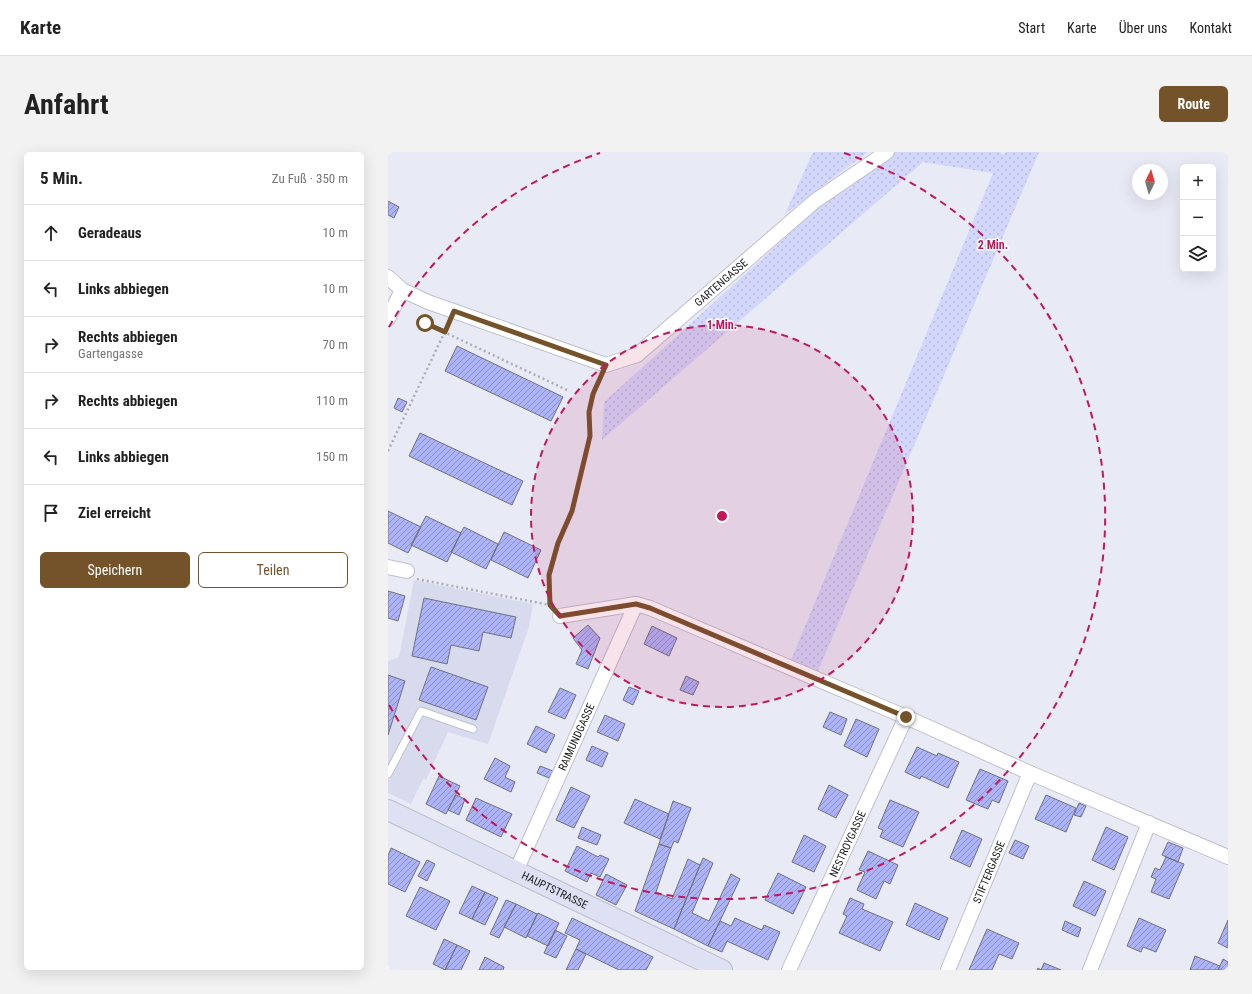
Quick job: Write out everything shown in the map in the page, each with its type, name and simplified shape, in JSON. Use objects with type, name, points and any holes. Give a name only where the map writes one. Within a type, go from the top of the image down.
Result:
[{"type":"street","name":"GARTENGASSE","points":[[606,365],[637,355],[815,201],[887,152]]},
{"type":"street","points":[[388,277],[402,290],[428,302],[606,365]]},
{"type":"street","points":[[388,319],[402,290]]},
{"type":"street","points":[[388,567],[407,571]]},
{"type":"street","points":[[560,616],[636,604],[658,611],[906,717],[1030,773],[1228,858]]},
{"type":"street","name":"RAIMUNDGASSE","points":[[516,870],[636,604]]},
{"type":"street","name":"NESTROYGASSE","points":[[789,970],[906,717]]},
{"type":"street","name":"STIFTERGASSE","points":[[948,970],[1030,773]]},
{"type":"street","name":"HAUPTSTRASSE","points":[[388,810],[722,970]]},
{"type":"street","points":[[1090,970],[1149,823]]},
{"type":"lane","points":[[388,774],[421,711],[473,729]]},
{"type":"path","points":[[388,451],[454,311]]},
{"type":"path","points":[[425,323],[567,390]]},
{"type":"path","points":[[550,605],[549,575],[558,543],[572,511],[590,436],[589,412],[593,394],[606,365]]},
{"type":"path","points":[[407,571],[414,579],[550,605],[560,616]]},
{"type":"shaded area","points":[[813,152],[868,152],[785,214]]},
{"type":"shaded area","points":[[895,152],[1000,152],[1003,155],[1006,152],[1039,152],[818,671],[791,660],[993,173],[923,162],[602,440],[604,402],[829,198],[875,164]]},
{"type":"shaded area","points":[[414,580],[533,604],[529,627],[488,744],[448,732],[426,780],[423,779],[411,804],[388,793],[388,661],[399,657]]},
{"type":"building","points":[[388,201],[399,207],[394,218],[388,215]]},
{"type":"building","points":[[457,346],[563,397],[551,421],[445,371]]},
{"type":"building","points":[[398,398],[407,402],[402,412],[394,408]]},
{"type":"building","points":[[420,433],[523,481],[512,505],[409,456]]},
{"type":"building","points":[[388,511],[421,527],[408,553],[388,543]]},
{"type":"building","points":[[426,516],[461,533],[447,562],[411,545]]},
{"type":"building","points":[[464,527],[498,544],[486,569],[451,552]]},
{"type":"building","points":[[504,532],[541,550],[528,578],[491,560]]},
{"type":"building","points":[[388,591],[405,596],[398,621],[388,618]]},
{"type":"building","points":[[424,598],[516,617],[511,638],[483,632],[479,651],[451,645],[447,664],[412,656]]},
{"type":"building","points":[[588,625],[600,638],[588,669],[576,664],[582,650],[573,638]]},
{"type":"building","points":[[652,626],[677,638],[669,656],[644,644]]},
{"type":"building","points":[[431,667],[488,687],[476,720],[419,700]]},
{"type":"building","points":[[388,675],[405,681],[388,735]]},
{"type":"building","points":[[686,676],[699,682],[693,695],[680,690]]},
{"type":"building","points":[[629,687],[639,691],[633,705],[623,700]]},
{"type":"building","points":[[560,688],[576,695],[565,719],[548,712]]},
{"type":"building","points":[[830,712],[847,719],[841,735],[823,727]]},
{"type":"building","points":[[605,715],[625,724],[618,741],[597,732]]},
{"type":"building","points":[[856,719],[879,729],[867,757],[844,746]]},
{"type":"building","points":[[536,726],[555,735],[546,753],[527,744]]},
{"type":"building","points":[[592,746],[608,753],[602,767],[586,760]]},
{"type":"building","points":[[917,747],[937,756],[938,753],[959,762],[948,788],[921,776],[920,779],[905,772]]},
{"type":"building","points":[[495,758],[510,766],[505,777],[515,782],[511,792],[484,779]]},
{"type":"building","points":[[540,766],[553,771],[549,778],[537,773]]},
{"type":"building","points":[[980,769],[1008,781],[999,803],[992,800],[988,809],[966,800]]},
{"type":"building","points":[[439,776],[460,786],[446,814],[426,804]]},
{"type":"building","points":[[829,785],[848,795],[836,818],[818,809]]},
{"type":"building","points":[[571,787],[590,796],[574,828],[556,820]]},
{"type":"building","points":[[456,795],[465,799],[459,815],[448,810]]},
{"type":"building","points":[[1046,795],[1076,808],[1066,832],[1035,819]]},
{"type":"building","points":[[476,798],[512,814],[501,837],[466,820]]},
{"type":"building","points":[[635,799],[669,814],[660,839],[624,823]]},
{"type":"building","points":[[890,800],[919,812],[903,847],[880,837],[883,830],[878,828]]},
{"type":"building","points":[[673,801],[691,808],[678,843],[674,841],[671,848],[659,844]]},
{"type":"building","points":[[1079,803],[1086,806],[1081,817],[1074,815]]},
{"type":"building","points":[[582,827],[601,835],[597,845],[578,838]]},
{"type":"building","points":[[1106,827],[1128,837],[1114,870],[1092,860]]},
{"type":"building","points":[[962,830],[982,839],[970,867],[950,858]]},
{"type":"building","points":[[804,835],[826,846],[814,872],[792,862]]},
{"type":"building","points":[[1015,840],[1029,846],[1023,859],[1009,853]]},
{"type":"building","points":[[1168,842],[1183,848],[1178,862],[1162,855]]},
{"type":"building","points":[[659,844],[671,848],[656,892],[672,899],[688,859],[700,865],[674,929],[635,911]]},
{"type":"building","points":[[577,846],[598,857],[600,855],[609,859],[600,877],[591,873],[587,882],[565,871]]},
{"type":"building","points":[[391,848],[420,862],[405,892],[388,884],[388,856]]},
{"type":"building","points":[[868,851],[898,865],[890,884],[884,881],[876,899],[857,890],[865,872],[859,870]]},
{"type":"building","points":[[1166,857],[1184,864],[1169,899],[1151,892],[1156,879],[1151,877],[1155,868],[1160,870]]},
{"type":"building","points":[[703,858],[713,863],[692,913],[709,921],[731,874],[740,879],[708,946],[674,929]]},
{"type":"building","points":[[427,860],[435,864],[427,881],[418,876]]},
{"type":"building","points":[[778,873],[806,887],[793,914],[765,900]]},
{"type":"building","points":[[606,874],[627,885],[616,905],[596,895]]},
{"type":"building","points":[[1084,881],[1106,891],[1095,916],[1073,906]]},
{"type":"building","points":[[472,886],[485,892],[472,919],[459,913]]},
{"type":"building","points":[[420,887],[450,901],[436,930],[406,916]]},
{"type":"building","points":[[485,892],[498,898],[485,925],[472,919]]},
{"type":"building","points":[[850,898],[864,904],[862,909],[893,922],[880,951],[839,933],[847,916],[843,914]]},
{"type":"building","points":[[506,900],[516,904],[499,938],[490,934]]},
{"type":"building","points":[[915,903],[948,918],[939,940],[906,925]]},
{"type":"building","points":[[516,904],[537,914],[526,938],[504,927]]},
{"type":"building","points":[[538,913],[559,923],[548,946],[527,936]]},
{"type":"building","points":[[572,918],[653,957],[646,970],[619,970],[576,949],[580,940],[565,933]]},
{"type":"building","points":[[735,918],[762,930],[764,925],[780,932],[768,960],[727,941],[722,952],[708,946],[720,921],[731,926]]},
{"type":"building","points":[[1139,918],[1166,930],[1156,952],[1143,947],[1141,952],[1127,946]]},
{"type":"building","points":[[1228,920],[1228,948],[1218,943]]},
{"type":"building","points":[[1065,921],[1081,928],[1078,937],[1062,930]]},
{"type":"building","points":[[987,929],[1019,943],[1012,959],[999,954],[992,970],[969,970]]},
{"type":"building","points":[[555,930],[567,936],[556,958],[544,953]]},
{"type":"building","points":[[444,939],[457,945],[445,970],[433,964]]},
{"type":"building","points":[[457,945],[470,951],[461,970],[445,970]]},
{"type":"building","points":[[576,949],[586,954],[578,970],[566,970]]},
{"type":"building","points":[[1195,956],[1220,966],[1218,970],[1190,970]]},
{"type":"building","points":[[485,957],[504,967],[503,970],[479,970]]},
{"type":"building","points":[[1223,959],[1228,962],[1228,970],[1218,970]]},
{"type":"building","points":[[1044,963],[1061,970],[1041,970]]},
{"type":"route","points":[[425,323],[445,332],[454,311],[606,365],[593,394],[589,412],[590,436],[572,511],[558,543],[549,575],[550,605],[560,616],[636,604],[650,608],[906,717]]}]
